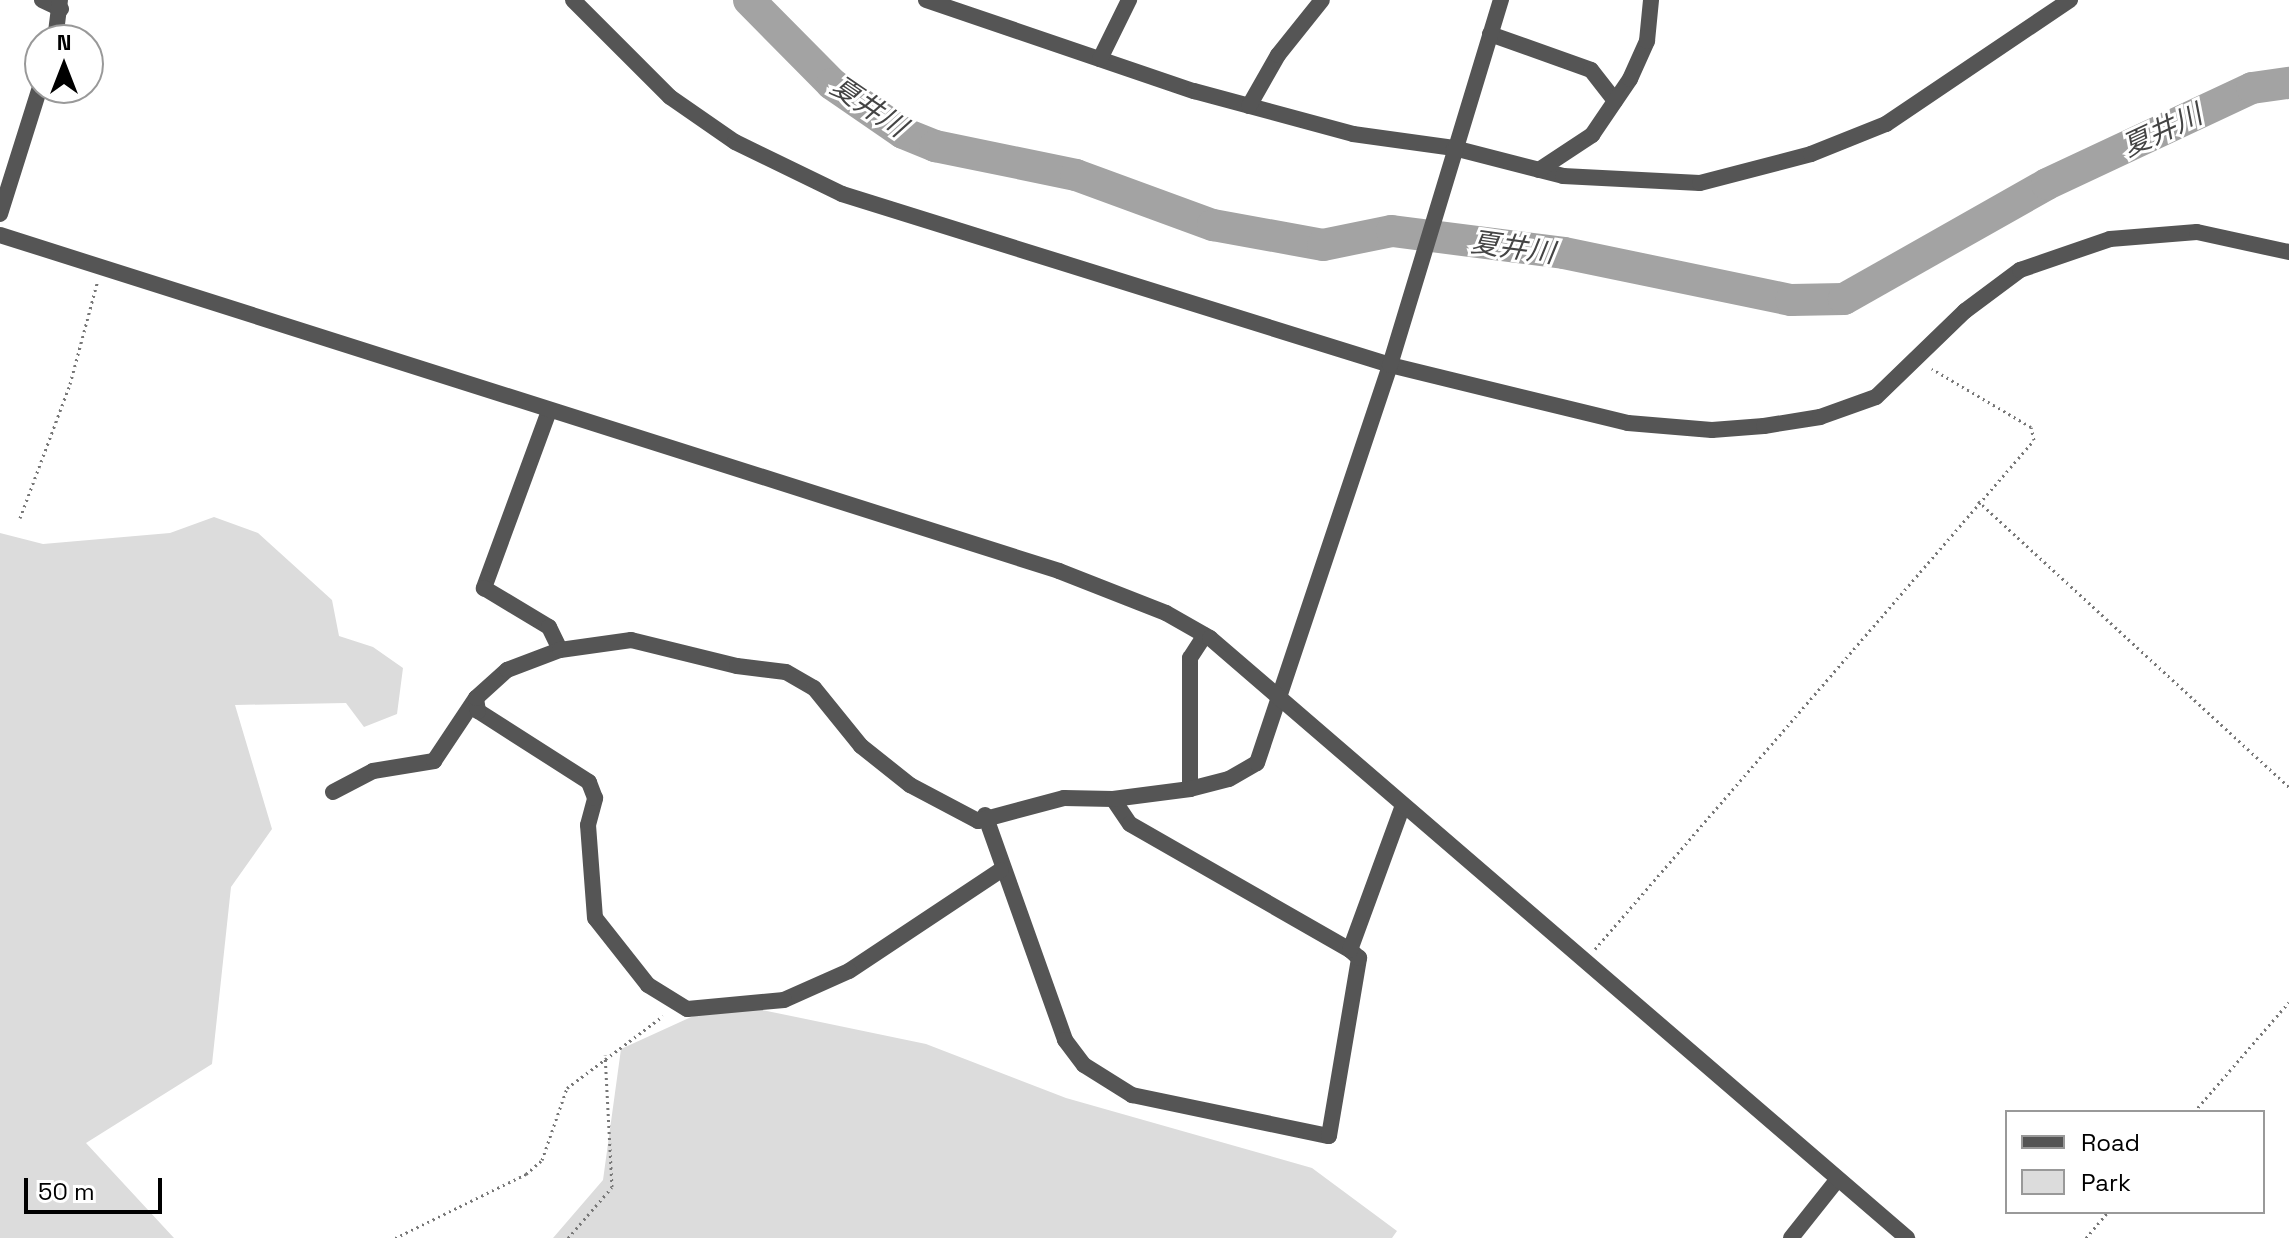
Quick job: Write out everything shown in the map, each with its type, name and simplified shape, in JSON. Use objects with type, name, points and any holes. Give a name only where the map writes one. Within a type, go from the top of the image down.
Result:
[{"type":"street","points":[[42,0],[60,5]]},
{"type":"street","points":[[573,0],[670,97],[735,142],[842,194],[1392,358],[1628,423],[1712,430],[1820,417],[1876,397],[1918,361],[1965,311],[2020,270],[2110,239],[2197,232],[2289,252]]},
{"type":"street","points":[[926,0],[1249,106],[1353,134],[1454,148],[1539,170],[1700,183],[1811,154],[1886,124],[2070,0]]},
{"type":"street","points":[[1100,59],[1129,0]]},
{"type":"street","points":[[1249,106],[1278,55],[1322,0]]},
{"type":"street","points":[[333,792],[373,771],[434,761],[476,698],[507,670],[560,650],[631,640],[737,666],[786,672],[814,688],[861,746],[910,785],[954,812],[978,821],[985,815],[1064,798],[1113,799],[1190,789],[1229,779],[1257,763],[1303,638],[1501,0]]},
{"type":"street","points":[[1539,170],[1592,135],[1615,101],[1647,41],[1651,0]]},
{"type":"street","points":[[1490,34],[1591,70],[1615,101]]},
{"type":"street","points":[[0,214],[35,104]]},
{"type":"street","points":[[0,235],[1073,576],[1166,613],[1205,635],[1907,1238]]},
{"type":"street","points":[[549,411],[484,588],[549,627],[560,650]]},
{"type":"street","points":[[1190,789],[1190,658],[1205,635]]},
{"type":"street","points":[[476,698],[478,711],[589,782],[595,798],[588,825],[595,918],[648,985],[687,1009],[784,1000],[849,971],[1001,870]]},
{"type":"street","points":[[985,815],[1001,870],[1065,1040],[1084,1065],[1132,1095],[1329,1136],[1359,958],[1130,824],[1113,799]]},
{"type":"street","points":[[1350,950],[1403,805]]},
{"type":"street","points":[[1791,1238],[1838,1179]]},
{"type":"path","points":[[20,518],[70,384],[101,268]]},
{"type":"path","points":[[1585,960],[1978,501],[2034,440],[2031,427],[1918,361]]},
{"type":"path","points":[[1978,501],[2289,787]]},
{"type":"path","points":[[2196,1110],[2289,1002]]},
{"type":"path","points":[[395,1238],[526,1174],[542,1160],[567,1088],[605,1055],[680,1005]]},
{"type":"path","points":[[568,1238],[612,1187],[605,1055]]},
{"type":"path","points":[[2086,1238],[2106,1214]]},
{"type":"green space","points":[[214,517],[258,533],[332,600],[339,636],[373,647],[403,668],[397,714],[364,727],[346,703],[235,705],[272,829],[231,887],[212,1064],[86,1143],[174,1238],[0,1238],[0,533],[43,544],[170,533]]},
{"type":"green space","points":[[724,1002],[926,1044],[1066,1098],[1312,1168],[1397,1231],[1392,1238],[553,1238],[603,1180],[621,1049]]},
{"type":"waterway","name":"夏井川","points":[[749,0],[832,84],[903,133],[935,146],[1076,175],[1213,225],[1323,245],[1392,231],[1564,253],[1791,300],[1844,299],[2047,184],[2252,88],[2289,83]]}]
